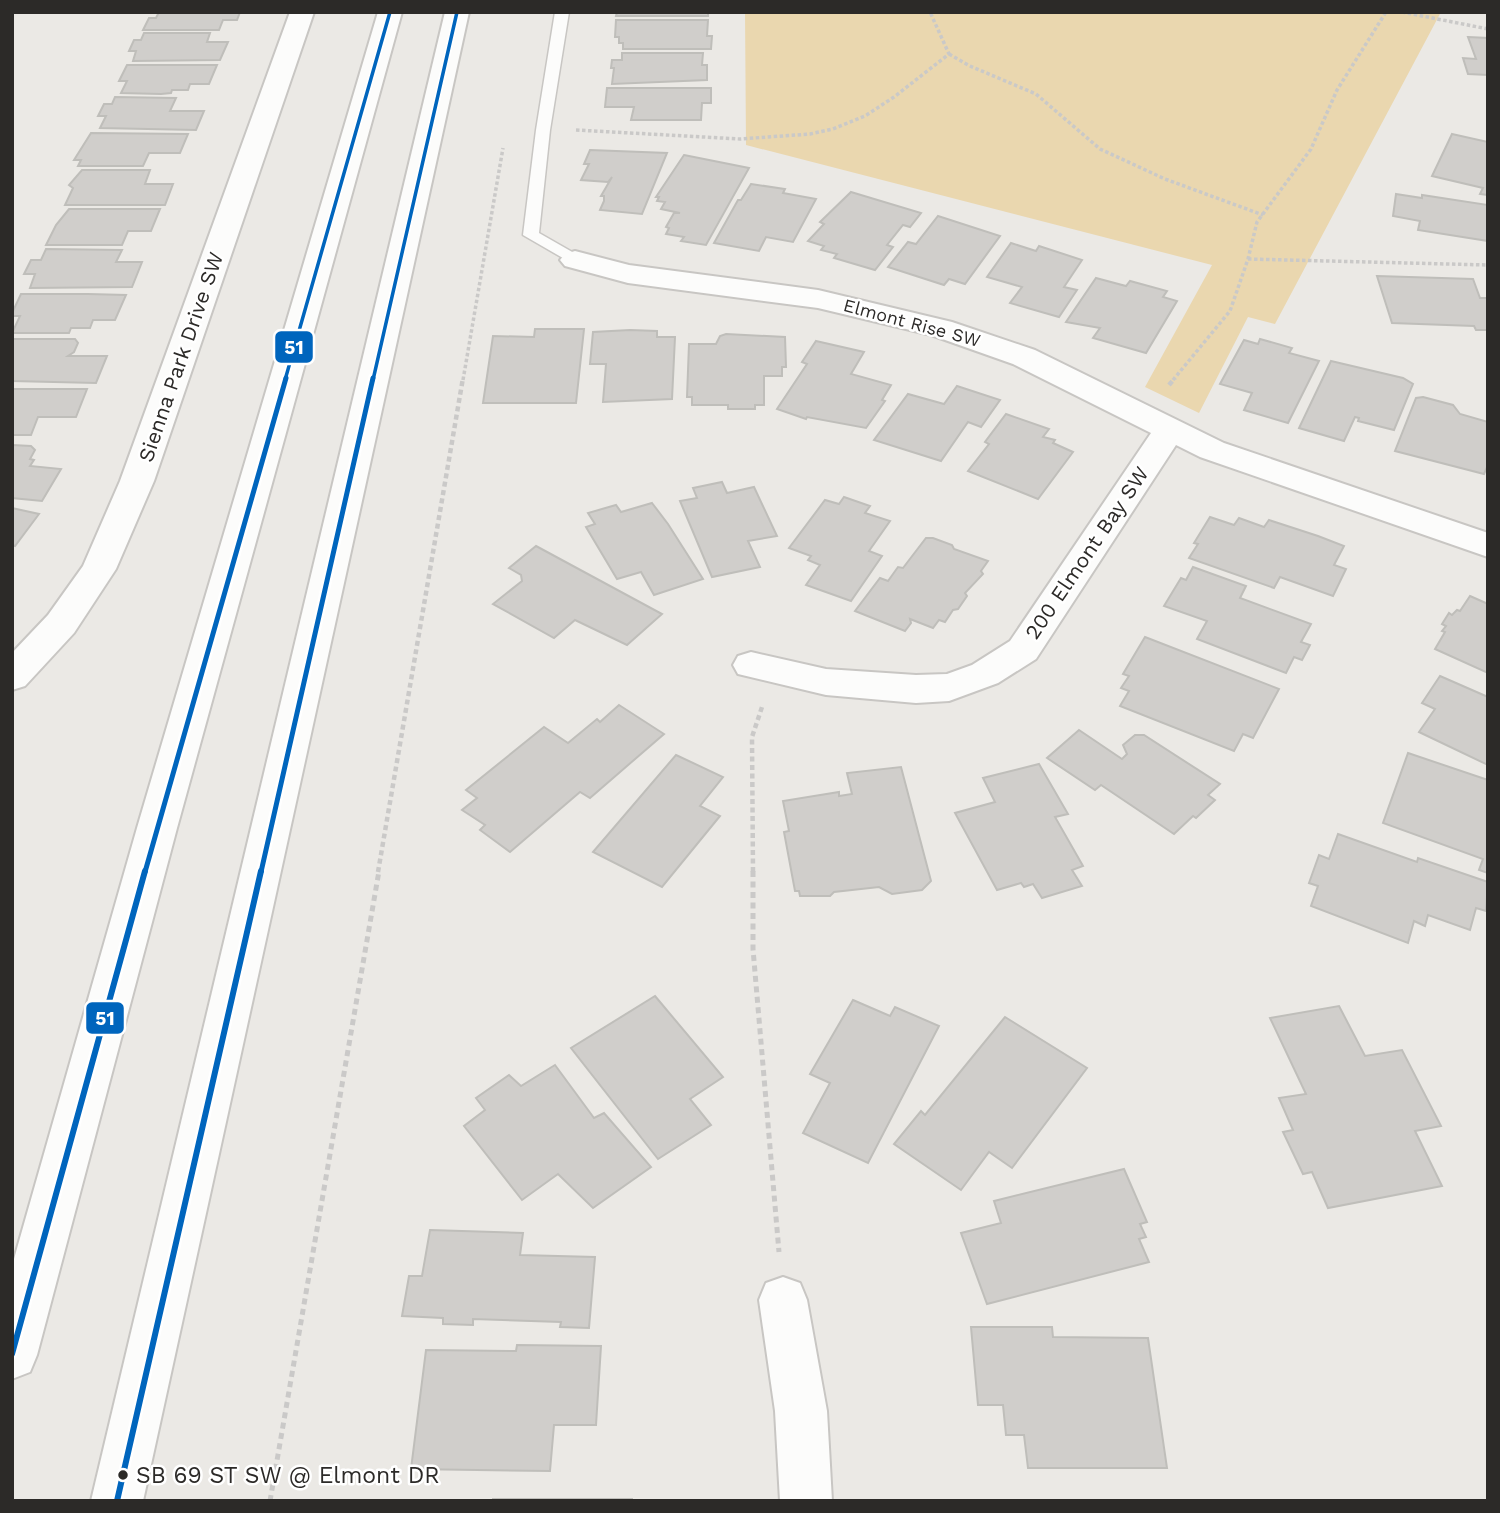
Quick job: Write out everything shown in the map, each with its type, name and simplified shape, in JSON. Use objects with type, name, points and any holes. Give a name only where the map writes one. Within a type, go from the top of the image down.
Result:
[{"type":"main road","name":"Sienna Park Drive SW","points":[[12,677],[61,624],[99,569],[132,494],[302,12]]},
{"type":"main road","points":[[12,1355],[157,828],[390,12]]},
{"type":"main road","points":[[117,1501],[457,12]]},
{"type":"main road","name":"Elmont Rise SW","points":[[575,260],[628,274],[818,299],[941,328],[1024,357],[1158,425],[1255,466],[1488,545]]},
{"type":"main road","name":"200 Elmont Bay SW","points":[[762,667],[826,682],[916,689],[949,687],[985,674],[1023,650],[1158,425]]},
{"type":"main road","points":[[783,1300],[801,1411],[806,1501]]},
{"type":"lane","name":"Elmont Rise SW","points":[[562,12],[543,130],[531,235],[575,260]]},
{"type":"path","points":[[930,12],[949,54],[970,66],[1036,94],[1100,149],[1165,179],[1264,215]]},
{"type":"path","points":[[1158,425],[1164,392],[1230,311],[1248,259],[1257,222],[1311,149],[1337,90],[1386,12]]},
{"type":"path","points":[[1402,12],[1488,29]]},
{"type":"path","points":[[543,130],[643,131],[732,140],[776,139],[834,129],[890,101],[949,54]]},
{"type":"path","points":[[270,1501],[505,136]]},
{"type":"path","points":[[1248,259],[1488,265]]},
{"type":"path","points":[[762,667],[752,737],[753,949],[783,1300]]},
{"type":"shaded area","points":[[745,12],[1441,12],[1275,324],[1248,317],[1199,413],[1145,387],[1212,265],[746,145]]},
{"type":"building","points":[[159,12],[240,12],[237,20],[223,20],[219,30],[143,30],[149,18],[156,18]]},
{"type":"building","points":[[617,12],[708,12],[708,16],[616,16]]},
{"type":"building","points":[[616,20],[708,20],[707,36],[712,36],[711,49],[623,49],[619,37],[615,37]]},
{"type":"building","points":[[144,33],[210,33],[207,42],[228,42],[220,60],[133,61],[136,51],[129,51],[134,40],[141,40]]},
{"type":"building","points":[[1468,37],[1488,38],[1488,75],[1468,74],[1463,58],[1476,59]]},
{"type":"building","points":[[622,53],[703,53],[702,65],[707,65],[707,80],[612,84],[612,60],[622,60]]},
{"type":"building","points":[[127,65],[217,65],[209,84],[190,84],[188,90],[172,90],[171,93],[161,94],[121,93],[127,81],[119,81]]},
{"type":"building","points":[[607,88],[711,88],[711,103],[702,103],[701,120],[631,120],[634,107],[605,107]]},
{"type":"building","points":[[115,97],[176,98],[170,111],[204,111],[196,130],[100,128],[106,116],[98,116],[104,104],[112,104]]},
{"type":"building","points":[[91,133],[188,134],[180,153],[149,153],[143,166],[78,166],[81,160],[74,160]]},
{"type":"building","points":[[1452,134],[1488,142],[1488,195],[1480,194],[1483,188],[1432,176]]},
{"type":"building","points":[[590,150],[667,153],[642,214],[600,210],[604,201],[604,196],[601,196],[612,177],[608,182],[581,180],[589,164],[584,164]]},
{"type":"building","points":[[684,155],[749,168],[706,245],[681,241],[684,237],[666,234],[669,228],[666,227],[674,213],[680,213],[661,209],[665,202],[657,201],[659,197],[656,197]]},
{"type":"building","points":[[82,170],[150,170],[145,184],[173,184],[165,205],[65,205],[73,188],[69,185]]},
{"type":"building","points":[[751,184],[785,189],[783,193],[816,199],[793,242],[766,237],[759,251],[714,243],[738,200],[741,200]]},
{"type":"building","points":[[851,192],[921,213],[910,227],[903,225],[887,245],[893,247],[875,270],[834,258],[837,254],[821,250],[824,246],[808,241],[824,224],[820,222]]},
{"type":"building","points":[[1396,194],[1488,205],[1488,241],[1418,230],[1420,221],[1393,216]]},
{"type":"building","points":[[69,209],[160,209],[151,231],[128,231],[122,245],[46,245],[56,225]]},
{"type":"building","points":[[938,216],[1000,236],[965,284],[949,279],[944,285],[888,267],[908,242],[916,244]]},
{"type":"building","points":[[1011,243],[1036,251],[1039,246],[1082,260],[1064,287],[1077,290],[1059,317],[1010,303],[1022,287],[987,277]]},
{"type":"building","points":[[46,249],[122,250],[116,262],[142,262],[132,287],[30,288],[35,274],[24,274],[31,260],[41,260]]},
{"type":"building","points":[[1377,276],[1473,279],[1480,298],[1488,298],[1488,330],[1476,330],[1474,326],[1392,323]]},
{"type":"building","points":[[1096,278],[1126,286],[1130,281],[1167,291],[1163,297],[1177,301],[1146,353],[1093,338],[1100,328],[1066,322]]},
{"type":"building","points":[[21,294],[126,295],[115,320],[93,320],[90,328],[71,328],[69,333],[12,333],[20,316],[12,316],[12,313]]},
{"type":"building","points":[[535,329],[584,329],[576,403],[483,403],[493,336],[534,337]]},
{"type":"building","points":[[657,331],[657,337],[675,337],[672,399],[603,402],[606,364],[590,364],[593,332]]},
{"type":"building","points":[[720,336],[785,337],[786,367],[782,367],[782,376],[764,376],[764,405],[755,405],[755,409],[728,409],[728,405],[692,405],[692,397],[687,397],[689,344],[716,344]]},
{"type":"building","points":[[12,339],[75,339],[78,343],[74,352],[68,356],[107,356],[96,383],[12,381]]},
{"type":"building","points":[[1260,339],[1292,348],[1289,353],[1319,361],[1288,423],[1244,410],[1252,393],[1220,384],[1244,340],[1258,344]]},
{"type":"building","points":[[816,341],[864,352],[851,374],[891,385],[882,400],[885,401],[866,428],[807,417],[806,419],[777,409],[807,364],[802,362]]},
{"type":"building","points":[[1331,361],[1403,378],[1413,384],[1394,430],[1358,421],[1359,418],[1355,417],[1344,441],[1299,428]]},
{"type":"building","points":[[957,386],[1000,400],[981,427],[968,422],[941,461],[874,440],[908,394],[944,404]]},
{"type":"building","points":[[12,389],[87,389],[76,417],[38,417],[31,435],[12,435]]},
{"type":"building","points":[[1423,397],[1453,405],[1460,414],[1488,422],[1488,465],[1484,474],[1395,451],[1416,398]]},
{"type":"building","points":[[1006,414],[1049,429],[1043,437],[1055,440],[1053,443],[1073,452],[1038,499],[968,471],[989,444],[985,442]]},
{"type":"building","points":[[12,445],[31,446],[35,450],[30,466],[61,469],[42,501],[12,498]]},
{"type":"building","points":[[722,482],[727,493],[754,487],[777,536],[748,541],[760,567],[712,577],[680,501],[697,498],[693,488]]},
{"type":"building","points":[[844,497],[870,506],[865,513],[890,521],[869,551],[882,556],[851,601],[806,585],[820,565],[808,560],[811,556],[789,548],[825,500],[839,504]]},
{"type":"building","points":[[652,503],[703,579],[654,595],[641,572],[617,579],[586,527],[595,524],[588,513],[616,505],[621,512]]},
{"type":"building","points":[[12,508],[39,514],[15,546],[12,545]]},
{"type":"building","points":[[1210,517],[1234,525],[1239,518],[1264,527],[1269,520],[1344,546],[1334,565],[1346,569],[1333,596],[1280,577],[1274,588],[1189,558],[1198,544],[1194,543]]},
{"type":"building","points":[[926,538],[952,545],[954,549],[988,561],[981,571],[983,574],[965,593],[967,596],[958,609],[953,610],[945,622],[939,620],[933,628],[910,619],[911,623],[905,631],[855,611],[880,578],[888,581],[898,567],[903,568]]},
{"type":"building","points":[[536,546],[662,614],[627,645],[575,620],[554,638],[493,604],[522,581],[521,575],[509,568]]},
{"type":"building","points":[[1193,567],[1246,586],[1240,598],[1311,624],[1301,642],[1310,645],[1302,660],[1294,657],[1286,673],[1197,639],[1207,621],[1164,606],[1181,578],[1186,580]]},
{"type":"building","points":[[1470,596],[1488,604],[1488,673],[1435,649],[1445,632],[1442,631],[1446,626],[1442,624],[1449,613],[1452,615],[1457,610],[1460,611]]},
{"type":"building","points":[[1145,637],[1279,689],[1253,738],[1243,734],[1234,751],[1120,706],[1129,691],[1121,688],[1129,676],[1123,674]]},
{"type":"building","points":[[1440,676],[1488,697],[1488,765],[1419,732],[1435,709],[1422,703]]},
{"type":"building","points":[[619,705],[664,734],[590,798],[580,792],[510,852],[480,830],[485,825],[462,810],[477,798],[466,790],[544,727],[568,743],[597,719],[600,722]]},
{"type":"building","points":[[1079,730],[1122,759],[1127,754],[1123,745],[1135,735],[1144,735],[1220,784],[1208,795],[1215,800],[1174,834],[1101,785],[1095,790],[1047,758]]},
{"type":"building","points":[[1408,753],[1488,780],[1488,873],[1479,870],[1483,859],[1383,823]]},
{"type":"building","points":[[676,755],[723,777],[700,806],[720,816],[662,887],[593,852]]},
{"type":"building","points":[[1039,764],[1068,814],[1055,817],[1083,866],[1072,870],[1082,886],[1042,898],[1033,884],[1024,887],[1021,883],[997,890],[955,813],[995,802],[983,778]]},
{"type":"building","points":[[901,767],[931,881],[922,890],[892,894],[879,887],[834,892],[830,896],[800,896],[799,891],[795,891],[784,832],[789,831],[783,801],[839,792],[839,796],[852,794],[847,773]]},
{"type":"building","points":[[1338,834],[1417,862],[1418,858],[1488,882],[1486,911],[1476,908],[1470,930],[1428,915],[1425,926],[1414,921],[1408,943],[1311,906],[1318,886],[1309,883],[1319,855],[1329,859]]},
{"type":"building","points":[[655,996],[723,1077],[690,1099],[711,1125],[658,1159],[571,1048]]},
{"type":"building","points":[[853,1000],[890,1016],[895,1007],[939,1026],[868,1163],[803,1133],[830,1083],[810,1074]]},
{"type":"building","points":[[1339,1006],[1365,1056],[1402,1050],[1441,1126],[1415,1131],[1442,1186],[1328,1208],[1312,1172],[1303,1174],[1283,1132],[1293,1130],[1279,1098],[1306,1094],[1270,1018]]},
{"type":"building","points":[[1005,1017],[1087,1068],[1012,1168],[989,1152],[961,1190],[894,1144],[921,1111],[925,1115]]},
{"type":"building","points":[[555,1065],[594,1118],[604,1113],[651,1167],[593,1208],[558,1174],[522,1200],[464,1126],[485,1110],[476,1098],[509,1075],[521,1086]]},
{"type":"building","points":[[1124,1169],[1147,1222],[1140,1224],[1146,1237],[1139,1239],[1149,1262],[987,1304],[961,1233],[1001,1223],[994,1201]]},
{"type":"building","points":[[430,1230],[523,1233],[520,1255],[595,1257],[589,1328],[560,1327],[561,1322],[473,1319],[473,1325],[443,1324],[443,1318],[402,1316],[409,1276],[422,1276]]},
{"type":"building","points":[[971,1327],[1052,1327],[1053,1337],[1148,1338],[1167,1468],[1028,1468],[1024,1435],[1006,1435],[1003,1405],[978,1405]]},
{"type":"building","points":[[517,1345],[601,1346],[596,1425],[554,1425],[550,1471],[411,1469],[426,1350],[516,1351]]},
{"type":"building","points":[[632,1499],[632,1501],[493,1501]]},
{"type":"transit line","name":"51","points":[[12,1354],[157,828],[390,12]]},
{"type":"transit line","name":"51","points":[[117,1501],[457,12]]},
{"type":"place","name":"SB 69 ST SW @ Elmont DR","points":[[123,1475]]}]
